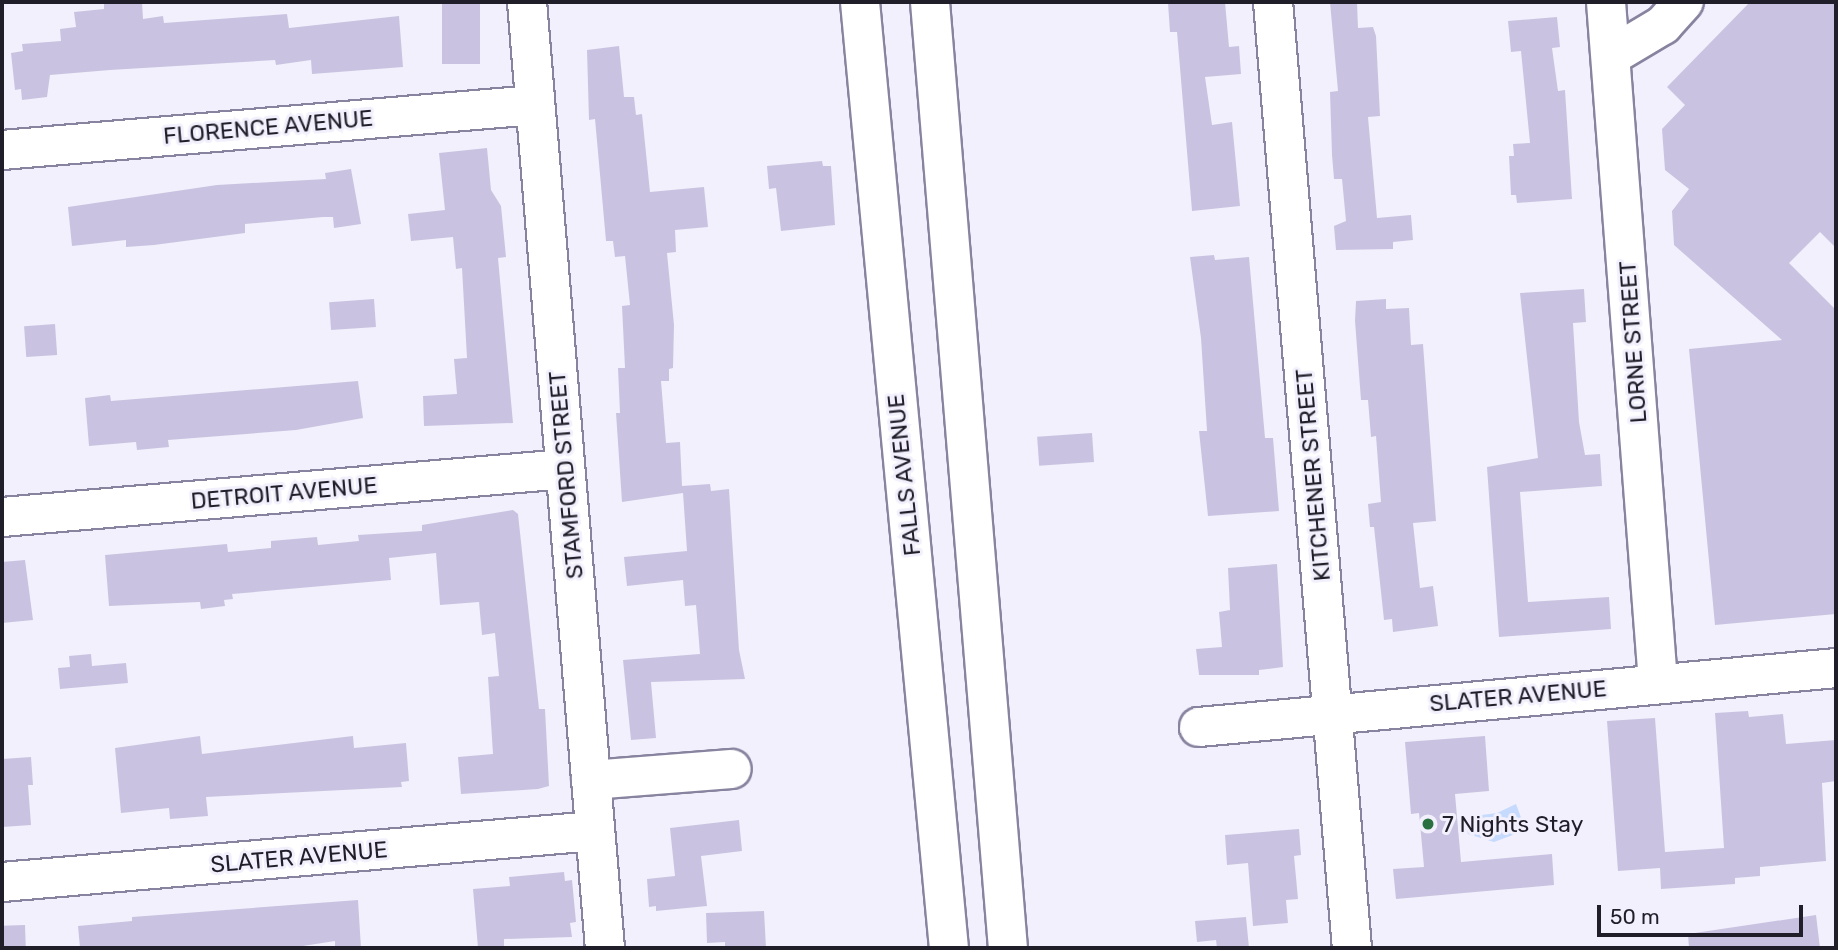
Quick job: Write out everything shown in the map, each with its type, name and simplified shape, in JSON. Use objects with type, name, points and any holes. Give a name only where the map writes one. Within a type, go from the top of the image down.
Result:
[{"type":"main road","name":"STAMFORD STREET","points":[[527,2],[605,948]]},
{"type":"main road","name":"FALLS AVENUE","points":[[860,2],[949,948]]},
{"type":"main road","points":[[930,2],[1008,948]]},
{"type":"main road","name":"KITCHENER STREET","points":[[1273,2],[1352,948]]},
{"type":"main road","name":"LORNE STREET","points":[[1606,2],[1658,683]]},
{"type":"main road","points":[[1611,56],[1663,25],[1684,2]]},
{"type":"main road","name":"FLORENCE AVENUE","points":[[2,150],[535,105]]},
{"type":"main road","name":"DETROIT AVENUE","points":[[2,517],[565,469]]},
{"type":"main road","name":"SLATER AVENUE","points":[[1199,727],[1836,668]]},
{"type":"main road","points":[[924,672],[970,948]]},
{"type":"main road","points":[[591,780],[732,769]]},
{"type":"main road","name":"SLATER AVENUE","points":[[2,882],[595,831]]},
{"type":"water","points":[[1516,804],[1523,823],[1518,833],[1494,842],[1468,834],[1466,826],[1474,816],[1497,813]]},
{"type":"building","points":[[104,2],[142,2],[143,19],[163,16],[164,23],[287,14],[289,28],[399,16],[403,67],[312,74],[311,60],[276,65],[275,60],[50,75],[47,97],[22,100],[21,89],[15,90],[11,53],[23,51],[22,44],[61,41],[60,29],[76,27],[74,12],[104,9]]},
{"type":"building","points":[[442,2],[480,2],[480,64],[442,64]]},
{"type":"building","points":[[1225,2],[1229,47],[1239,46],[1241,74],[1205,77],[1212,125],[1232,122],[1240,206],[1192,211],[1177,32],[1170,32],[1168,3]]},
{"type":"building","points":[[1330,2],[1357,2],[1358,28],[1373,27],[1376,36],[1380,116],[1368,117],[1377,218],[1411,215],[1413,240],[1393,242],[1393,249],[1336,250],[1334,226],[1346,221],[1342,179],[1334,179],[1332,155],[1330,92],[1338,91]]},
{"type":"building","points":[[1750,2],[1836,2],[1836,248],[1820,232],[1789,263],[1836,310],[1836,614],[1715,625],[1689,349],[1782,340],[1674,245],[1672,211],[1689,189],[1665,170],[1662,129],[1685,105],[1667,87]]},
{"type":"building","points":[[1557,17],[1560,47],[1552,48],[1558,91],[1565,90],[1572,199],[1517,203],[1516,195],[1511,195],[1509,156],[1514,156],[1513,144],[1530,143],[1521,51],[1511,52],[1508,21]]},
{"type":"building","points":[[619,46],[624,97],[634,97],[636,115],[642,114],[650,192],[704,187],[708,227],[675,230],[676,252],[667,253],[674,325],[673,368],[669,369],[669,381],[661,381],[666,443],[680,442],[682,486],[710,484],[711,491],[729,489],[739,650],[745,679],[651,682],[656,738],[631,740],[623,660],[700,654],[696,605],[685,606],[683,580],[627,586],[624,557],[687,551],[683,493],[622,502],[616,413],[620,413],[618,368],[625,368],[622,306],[630,305],[625,256],[615,257],[613,241],[606,241],[595,119],[589,120],[587,50]]},
{"type":"building","points":[[487,148],[491,190],[501,206],[506,257],[498,258],[513,423],[424,426],[423,396],[457,394],[454,359],[467,358],[462,268],[456,269],[453,237],[411,241],[408,214],[445,210],[439,153]]},
{"type":"building","points":[[822,161],[823,166],[831,166],[835,225],[781,231],[776,188],[769,189],[767,166]]},
{"type":"building","points":[[351,169],[361,224],[334,228],[333,217],[323,217],[245,224],[245,233],[154,245],[126,247],[126,240],[72,246],[68,207],[217,185],[326,179],[325,173]]},
{"type":"building","points":[[1214,255],[1215,260],[1249,257],[1265,438],[1273,438],[1279,511],[1208,516],[1199,431],[1207,431],[1201,338],[1190,257]]},
{"type":"building","points":[[1584,289],[1586,322],[1573,323],[1579,422],[1585,455],[1600,454],[1602,486],[1520,492],[1528,602],[1609,597],[1611,629],[1499,637],[1487,467],[1538,458],[1520,293]]},
{"type":"building","points":[[374,299],[376,327],[331,330],[329,302]]},
{"type":"building","points":[[1386,299],[1386,309],[1409,308],[1411,345],[1423,344],[1436,521],[1413,523],[1420,588],[1433,586],[1438,626],[1393,632],[1392,619],[1384,620],[1374,527],[1370,527],[1368,504],[1381,502],[1376,436],[1371,437],[1368,400],[1361,400],[1355,321],[1356,301]]},
{"type":"building","points":[[55,324],[57,355],[26,357],[24,326]]},
{"type":"building","points":[[358,381],[363,418],[296,430],[168,440],[169,447],[137,450],[136,442],[89,446],[85,398],[110,395],[111,401]]},
{"type":"building","points":[[1092,433],[1094,462],[1039,466],[1037,437]]},
{"type":"building","points":[[513,510],[518,514],[539,709],[545,709],[549,786],[538,789],[461,794],[458,757],[493,754],[488,677],[499,676],[495,633],[482,635],[479,602],[440,605],[436,553],[389,558],[391,580],[232,594],[233,599],[224,600],[225,606],[201,609],[200,602],[109,606],[105,555],[227,544],[228,552],[271,548],[271,541],[317,537],[318,545],[359,541],[358,535],[422,531],[422,525]]},
{"type":"building","points":[[25,560],[33,620],[2,623],[2,562]]},
{"type":"building","points":[[1277,564],[1283,667],[1259,670],[1259,675],[1199,675],[1196,649],[1222,647],[1219,612],[1230,610],[1228,568]]},
{"type":"building","points":[[91,654],[92,666],[126,663],[128,683],[60,689],[58,668],[70,667],[69,656]]},
{"type":"building","points":[[1748,711],[1749,717],[1783,714],[1786,744],[1836,740],[1836,781],[1822,783],[1826,861],[1760,867],[1760,876],[1735,878],[1735,884],[1661,889],[1660,868],[1618,871],[1607,721],[1655,718],[1665,852],[1724,848],[1715,713]]},
{"type":"building","points":[[200,736],[202,754],[353,736],[354,748],[406,743],[409,781],[401,782],[402,787],[206,797],[208,816],[170,819],[169,808],[121,813],[115,748]]},
{"type":"building","points":[[1485,736],[1489,791],[1455,794],[1461,862],[1552,854],[1554,885],[1396,899],[1393,869],[1424,867],[1419,813],[1411,814],[1405,742]]},
{"type":"building","points":[[31,757],[33,785],[28,785],[31,825],[2,827],[2,759]]},
{"type":"building","points":[[739,820],[742,851],[701,856],[707,906],[656,911],[656,906],[649,907],[647,879],[675,876],[670,828]]},
{"type":"building","points":[[1299,829],[1301,855],[1294,856],[1298,899],[1286,900],[1288,923],[1253,926],[1248,863],[1227,865],[1225,835]]},
{"type":"building","points":[[564,872],[565,881],[572,880],[576,922],[570,923],[572,937],[504,939],[504,948],[478,948],[473,889],[510,886],[509,877]]},
{"type":"building","points":[[358,900],[361,948],[335,948],[335,941],[290,948],[80,948],[78,926],[132,921],[132,917]]},
{"type":"building","points":[[764,911],[766,948],[725,948],[725,942],[707,943],[706,913]]},
{"type":"building","points":[[1816,915],[1820,948],[1689,948],[1688,934]]},
{"type":"building","points":[[1246,917],[1249,948],[1217,948],[1216,940],[1197,942],[1195,921]]},
{"type":"building","points":[[25,925],[26,948],[3,948],[2,926]]},
{"type":"place","name":"7 Nights Stay","points":[[1428,824]]}]
